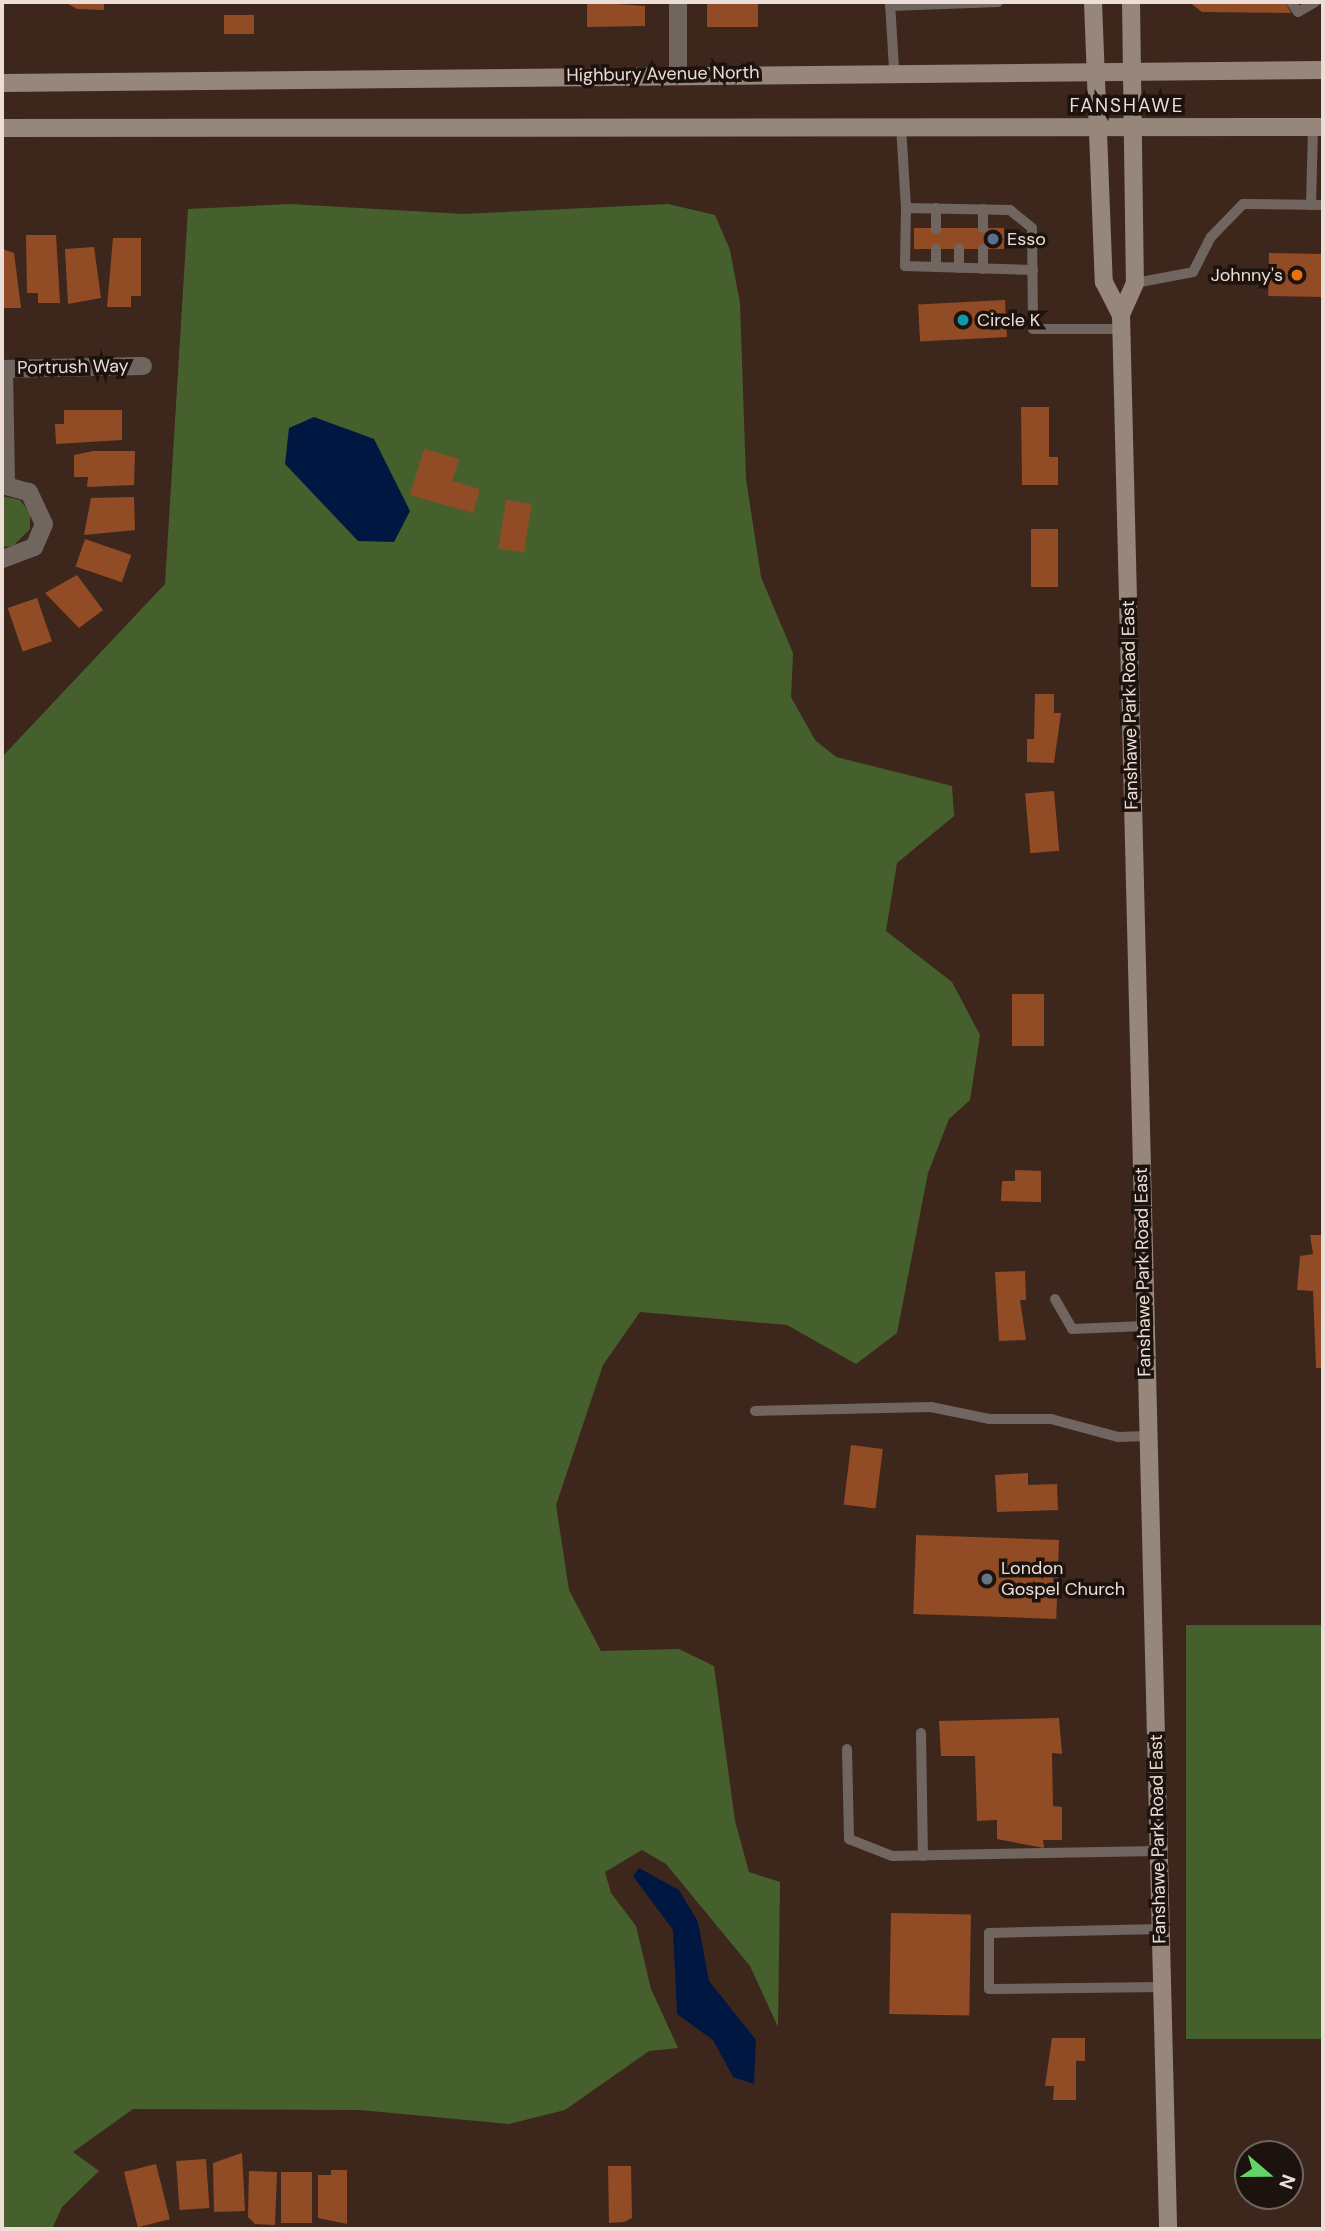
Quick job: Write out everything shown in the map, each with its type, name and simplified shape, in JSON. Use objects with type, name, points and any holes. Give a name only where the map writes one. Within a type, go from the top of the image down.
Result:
[{"type":"main road","name":"Fanshawe Park Road East","points":[[1093,2],[1104,282],[1121,322]]},
{"type":"main road","name":"Fanshawe Park Road East","points":[[1131,2],[1135,283],[1121,322],[1168,2229]]},
{"type":"main road","name":"Highbury Avenue North","points":[[2,83],[1095,68],[1323,70]]},
{"type":"main road","points":[[2,128],[1134,124],[1318,126]]},
{"type":"street","points":[[678,2],[678,75]]},
{"type":"street","name":"Portrush Way","points":[[2,559],[34,547],[44,524],[37,501],[4,484],[3,369],[143,366]]},
{"type":"lane","points":[[894,70],[890,4],[998,2]]},
{"type":"lane","points":[[1291,2],[1302,12],[1315,2]]},
{"type":"lane","points":[[901,126],[906,208],[905,266],[1032,270]]},
{"type":"lane","points":[[1135,283],[1193,272],[1211,237],[1243,204],[1317,205],[1318,126]]},
{"type":"lane","points":[[906,208],[1010,210],[1032,228],[1033,329],[1121,322]]},
{"type":"lane","points":[[936,208],[936,229]]},
{"type":"lane","points":[[983,228],[984,209]]},
{"type":"lane","points":[[936,249],[936,267]]},
{"type":"lane","points":[[959,249],[960,268]]},
{"type":"lane","points":[[983,249],[983,269]]},
{"type":"lane","points":[[1055,1299],[1072,1329],[1144,1326]]},
{"type":"lane","points":[[755,1411],[931,1407],[989,1419],[1051,1419],[1118,1437],[1148,1436]]},
{"type":"lane","points":[[921,1733],[923,1856]]},
{"type":"lane","points":[[847,1749],[849,1839],[892,1856],[1158,1851]]},
{"type":"lane","points":[[1160,1929],[989,1933],[989,1989],[1162,1987]]},
{"type":"green space","points":[[290,204],[463,214],[668,204],[715,215],[730,250],[740,303],[746,479],[761,577],[793,653],[791,697],[815,740],[836,757],[952,786],[954,816],[897,863],[886,931],[952,982],[980,1035],[970,1100],[949,1119],[928,1173],[897,1333],[856,1364],[787,1325],[640,1312],[603,1365],[556,1505],[569,1590],[601,1651],[679,1649],[714,1666],[735,1821],[749,1872],[780,1882],[778,2027],[750,1966],[666,1864],[642,1850],[605,1872],[611,1893],[636,1926],[651,1989],[678,2048],[649,2051],[565,2110],[509,2124],[360,2110],[133,2109],[73,2152],[99,2171],[62,2207],[52,2229],[2,2229],[2,757],[165,584],[188,209]]},
{"type":"green space","points":[[2,496],[20,500],[30,513],[30,529],[13,546],[2,547]]},
{"type":"green space","points":[[1186,1625],[1323,1625],[1323,2039],[1186,2039]]},
{"type":"water","points":[[314,417],[374,439],[410,511],[394,542],[358,541],[285,464],[289,428]]},
{"type":"water","points":[[639,1868],[679,1890],[698,1922],[709,1981],[756,2040],[754,2084],[733,2077],[713,2040],[677,2014],[673,1930],[633,1876]]},
{"type":"building","points":[[65,2],[104,2],[104,10],[77,9]]},
{"type":"building","points":[[587,2],[645,6],[645,26],[587,27]]},
{"type":"building","points":[[707,2],[758,2],[758,27],[707,27]]},
{"type":"building","points":[[1189,2],[1285,2],[1291,13],[1202,12]]},
{"type":"building","points":[[224,15],[254,15],[254,34],[224,34]]},
{"type":"building","points":[[914,228],[1004,228],[1004,249],[914,249]]},
{"type":"building","points":[[26,235],[56,235],[60,303],[38,303],[38,293],[27,293]]},
{"type":"building","points":[[113,238],[141,238],[141,296],[131,296],[131,307],[107,307]]},
{"type":"building","points":[[94,247],[101,298],[68,304],[65,249]]},
{"type":"building","points":[[2,249],[14,253],[21,308],[2,308]]},
{"type":"building","name":"Johnny's","points":[[1269,253],[1323,254],[1322,297],[1268,296]]},
{"type":"building","name":"Circle K","points":[[1005,300],[1007,337],[920,342],[918,305]]},
{"type":"building","points":[[1021,407],[1049,407],[1049,457],[1058,457],[1058,485],[1022,485]]},
{"type":"building","points":[[64,410],[122,410],[122,440],[56,444],[55,424],[64,424]]},
{"type":"building","points":[[424,449],[459,459],[452,481],[480,489],[473,513],[410,495]]},
{"type":"building","points":[[93,451],[135,451],[134,485],[87,487],[88,477],[74,477],[74,455]]},
{"type":"building","points":[[134,497],[135,530],[84,535],[91,498]]},
{"type":"building","points":[[506,500],[532,504],[524,552],[498,548]]},
{"type":"building","points":[[1031,529],[1058,529],[1058,587],[1031,587]]},
{"type":"building","points":[[85,539],[131,555],[122,582],[76,566]]},
{"type":"building","points":[[77,575],[103,610],[79,628],[45,593]]},
{"type":"building","points":[[37,598],[52,641],[23,652],[8,608]]},
{"type":"building","points":[[1035,694],[1054,694],[1054,713],[1061,713],[1054,763],[1027,762],[1027,739],[1034,739]]},
{"type":"building","points":[[1054,791],[1059,851],[1030,853],[1025,794]]},
{"type":"building","points":[[1012,994],[1044,994],[1044,1046],[1012,1046]]},
{"type":"building","points":[[1015,1170],[1041,1171],[1041,1202],[1001,1201],[1002,1181],[1015,1181]]},
{"type":"building","points":[[1310,1235],[1323,1235],[1323,1368],[1316,1368],[1313,1291],[1297,1290],[1300,1256],[1313,1254]]},
{"type":"building","points":[[1025,1271],[1026,1300],[1020,1300],[1026,1340],[999,1341],[995,1272]]},
{"type":"building","points":[[851,1445],[883,1449],[875,1508],[844,1505]]},
{"type":"building","points":[[1028,1473],[1028,1485],[1057,1484],[1058,1510],[997,1512],[995,1475]]},
{"type":"building","name":"London Gospel Church","points":[[916,1535],[1059,1540],[1056,1619],[913,1614]]},
{"type":"building","points":[[1059,1718],[1062,1754],[1052,1753],[1053,1806],[1062,1807],[1062,1840],[1043,1840],[1044,1848],[997,1839],[997,1820],[977,1821],[975,1756],[941,1756],[939,1721]]},
{"type":"building","points":[[891,1913],[971,1914],[969,2015],[889,2014]]},
{"type":"building","points":[[1052,2038],[1085,2038],[1085,2061],[1076,2061],[1076,2100],[1053,2100],[1054,2086],[1045,2086]]},
{"type":"building","points":[[242,2153],[245,2211],[214,2212],[213,2163]]},
{"type":"building","points":[[206,2159],[209,2208],[179,2210],[176,2161]]},
{"type":"building","points":[[156,2164],[170,2219],[138,2227],[124,2172]]},
{"type":"building","points":[[608,2166],[631,2166],[632,2218],[624,2222],[609,2223]]},
{"type":"building","points":[[331,2170],[347,2170],[347,2224],[318,2218],[318,2175],[331,2175]]},
{"type":"building","points":[[249,2171],[277,2172],[275,2225],[255,2224],[248,2217]]},
{"type":"building","points":[[281,2172],[312,2172],[312,2223],[281,2223]]},
{"type":"place","name":"Esso","points":[[993,239]]},
{"type":"place","name":"Johnny's","points":[[1297,275]]},
{"type":"place","name":"Circle K","points":[[963,320]]},
{"type":"place","name":"London Gospel Church","points":[[987,1579]]},
{"type":"district","name":"FANSHAWE","points":[[1127,106]]}]
